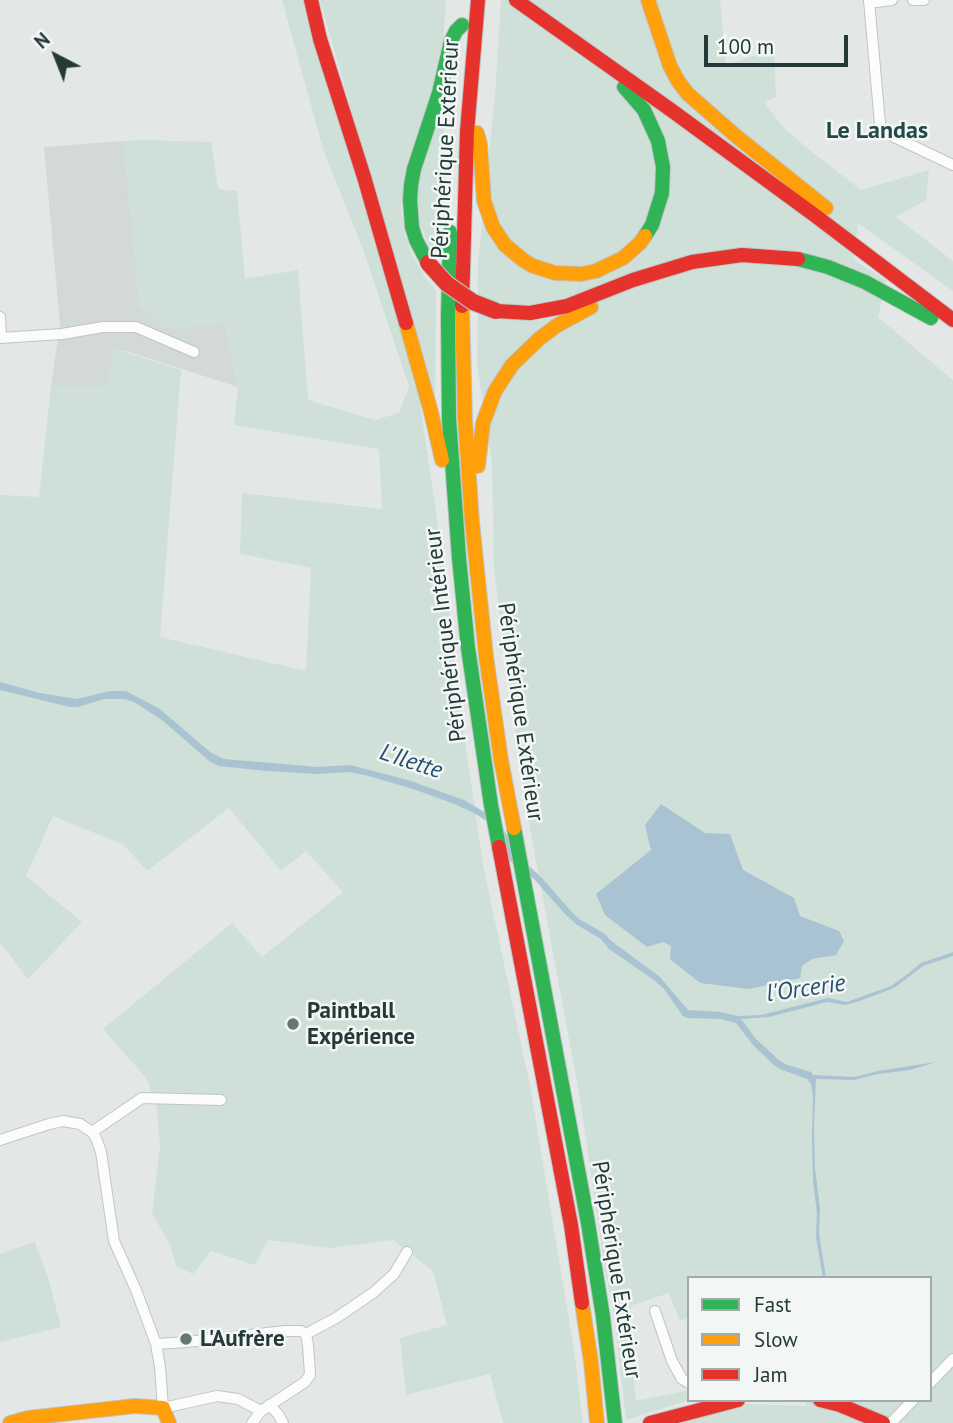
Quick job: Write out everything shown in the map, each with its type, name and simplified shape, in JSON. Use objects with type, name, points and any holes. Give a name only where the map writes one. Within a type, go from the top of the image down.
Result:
[{"type":"main road","points":[[312,0],[323,49],[364,177],[435,430],[443,465],[449,543],[458,558]]},
{"type":"main road","name":"Périphérique Intérieur","points":[[464,0],[453,140],[448,318],[449,419],[458,558],[471,674],[491,805],[571,1225],[597,1423]]},
{"type":"main road","name":"Périphérique Extérieur","points":[[478,0],[467,132],[463,243],[464,394],[472,522],[488,668],[509,803],[588,1223],[603,1318],[615,1423]]},
{"type":"main road","points":[[463,243],[471,238],[487,0]]},
{"type":"main road","points":[[516,0],[594,50]]},
{"type":"main road","points":[[530,0],[594,50],[815,207],[953,320]]},
{"type":"main road","points":[[477,133],[486,210],[498,236],[514,253],[533,266],[569,275],[596,271],[623,258],[640,243],[652,225],[663,178],[661,153],[644,110],[617,80],[593,60],[596,41],[539,0]]},
{"type":"main road","points":[[648,0],[670,66],[688,94],[815,207]]},
{"type":"main road","points":[[462,25],[451,41],[439,93],[411,185],[410,208],[416,240],[428,263],[447,284],[473,302],[496,311],[530,313],[567,306],[633,280],[692,261],[742,255],[781,257],[812,262],[866,282],[953,331]]},
{"type":"main road","points":[[842,228],[903,268],[953,306]]},
{"type":"main road","points":[[472,522],[480,503],[478,469],[483,423],[495,391],[512,365],[531,345],[556,326],[591,307],[663,277],[677,266]]},
{"type":"main road","points":[[650,1423],[730,1402]]},
{"type":"main road","points":[[832,1403],[883,1423]]},
{"type":"main road","points":[[10,1423],[27,1418],[135,1406],[166,1415]]},
{"type":"street","points":[[892,0],[869,1],[880,124],[885,132],[892,136],[953,164]]},
{"type":"street","points":[[913,0],[924,0]]},
{"type":"street","points":[[0,317],[1,338],[62,334],[103,327],[136,327],[194,352]]},
{"type":"street","points":[[92,1132],[142,1098],[222,1100]]},
{"type":"street","points":[[0,1140],[56,1122],[70,1121],[80,1124],[96,1138],[101,1152],[114,1241],[156,1344],[166,1415],[217,1396],[238,1399],[265,1408],[278,1414],[283,1423]]},
{"type":"street","points":[[306,1334],[373,1293],[394,1274],[407,1252]]},
{"type":"street","points":[[655,1311],[672,1361],[682,1379],[687,1382]]},
{"type":"street","points":[[156,1344],[285,1331],[301,1331],[306,1334],[310,1375],[305,1382],[265,1408],[252,1423]]},
{"type":"street","points":[[932,1381],[953,1359]]},
{"type":"street","points":[[891,1423],[911,1402]]},
{"type":"shaded area","points":[[282,0],[303,0],[418,390],[483,865],[530,1086],[574,1350],[583,1423],[503,1423],[490,1374],[406,1395],[400,1338],[447,1325],[433,1271],[393,1240],[330,1248],[268,1240],[255,1265],[211,1251],[193,1274],[176,1266],[171,1247],[152,1213],[160,1147],[157,1108],[147,1079],[103,1029],[232,923],[262,957],[343,892],[306,851],[281,871],[229,808],[147,871],[124,845],[53,816],[26,876],[82,922],[28,979],[0,942],[0,495],[39,497],[51,386],[107,386],[115,349],[181,370],[160,637],[306,671],[311,568],[240,554],[242,493],[382,509],[379,449],[234,425],[238,387],[225,324],[165,328],[139,306],[123,141],[211,142],[218,189],[237,191],[245,279],[298,270],[308,400],[375,420],[399,413],[409,386],[363,249],[323,149]]},
{"type":"shaded area","points":[[320,0],[446,0],[442,60],[406,167],[401,208],[405,235],[413,257],[436,290],[435,404]]},
{"type":"shaded area","points":[[501,0],[720,0],[726,65],[774,49],[776,97],[764,102],[784,128],[812,152],[861,190],[929,170],[926,200],[896,217],[953,261],[953,291],[858,223],[854,260],[886,280],[878,317],[953,380],[953,1423],[683,1423],[745,1404],[806,1406],[805,1402],[932,1402],[932,1276],[687,1276],[687,1318],[680,1321],[669,1293],[633,1305],[627,1312],[636,1401],[687,1390],[687,1401],[626,1420],[615,1322],[580,1098],[525,802],[494,570],[492,464],[477,364],[478,262],[495,96]]},
{"type":"shaded area","points":[[446,95],[437,262],[416,216],[415,194]]},
{"type":"shaded area","points":[[123,141],[165,328],[225,324],[238,387],[115,349],[107,386],[51,386],[60,325],[44,147]]},
{"type":"shaded area","points":[[35,1242],[48,1277],[61,1327],[0,1342],[0,1254]]},
{"type":"water","points":[[0,682],[40,693],[77,699],[110,691],[126,691],[160,709],[210,752],[224,759],[318,767],[350,765],[408,780],[464,800],[496,819],[527,864],[579,919],[605,934],[660,977],[688,1010],[738,1016],[761,1015],[828,998],[847,1002],[891,986],[921,963],[953,952],[953,956],[923,966],[894,988],[857,1002],[845,1005],[827,1002],[769,1017],[741,1019],[756,1039],[779,1060],[813,1075],[855,1077],[936,1062],[910,1070],[854,1080],[816,1079],[815,1169],[820,1208],[819,1233],[826,1276],[823,1276],[816,1237],[811,1084],[807,1079],[774,1065],[753,1045],[736,1023],[683,1016],[664,989],[654,980],[609,949],[601,939],[577,925],[534,879],[499,853],[490,823],[452,803],[365,775],[219,766],[209,761],[162,720],[125,699],[104,699],[70,707],[0,690]]},
{"type":"water","points":[[661,804],[705,833],[730,834],[743,870],[794,898],[800,916],[839,931],[844,941],[836,955],[812,959],[802,966],[800,978],[749,989],[700,983],[670,959],[671,946],[663,942],[647,947],[605,915],[596,894],[651,850],[645,825]]},
{"type":"traffic: fast","points":[[428,263],[412,227],[411,185],[439,93],[451,41],[462,25]]},
{"type":"traffic: fast","points":[[624,87],[644,110],[658,141],[663,167],[662,193],[652,225],[645,236]]},
{"type":"traffic: fast","points":[[450,232],[449,419],[459,558],[468,648],[499,847]]},
{"type":"traffic: fast","points":[[798,259],[828,267],[865,282],[931,318]]},
{"type":"traffic: fast","points":[[514,828],[588,1223],[603,1317],[615,1423]]},
{"type":"traffic: slow","points":[[648,0],[670,66],[688,94],[826,208]]},
{"type":"traffic: slow","points":[[477,133],[484,201],[493,227],[505,245],[523,260],[555,273],[581,274],[596,271],[623,258],[645,236]]},
{"type":"traffic: slow","points":[[462,306],[465,419],[472,522],[486,656],[514,828]]},
{"type":"traffic: slow","points":[[478,466],[483,423],[495,391],[512,365],[556,326],[591,307]]},
{"type":"traffic: slow","points":[[406,323],[442,460]]},
{"type":"traffic: slow","points":[[582,1303],[597,1423]]},
{"type":"traffic: slow","points":[[10,1423],[28,1418],[135,1406],[163,1408],[169,1423]]},
{"type":"traffic: jam","points":[[311,0],[320,39],[364,177],[406,323]]},
{"type":"traffic: jam","points":[[462,306],[467,132],[478,0]]},
{"type":"traffic: jam","points":[[516,0],[671,110],[953,320]]},
{"type":"traffic: jam","points":[[496,311],[530,313],[567,306],[633,280],[692,262],[742,255],[798,259]]},
{"type":"traffic: jam","points":[[428,263],[447,284],[473,302],[496,311]]},
{"type":"traffic: jam","points":[[499,847],[571,1225],[582,1303]]},
{"type":"traffic: jam","points":[[650,1423],[730,1402]]},
{"type":"traffic: jam","points":[[828,1402],[883,1423]]},
{"type":"place","name":"Paintball Expérience","points":[[293,1024]]},
{"type":"place","name":"L'Aufrère","points":[[186,1339]]},
{"type":"district","name":"Le Landas","points":[[877,131]]},
{"type":"water label","name":"L'Ilette","points":[[411,762]]},
{"type":"water label","name":"l'Orcerie","points":[[806,989]]}]
